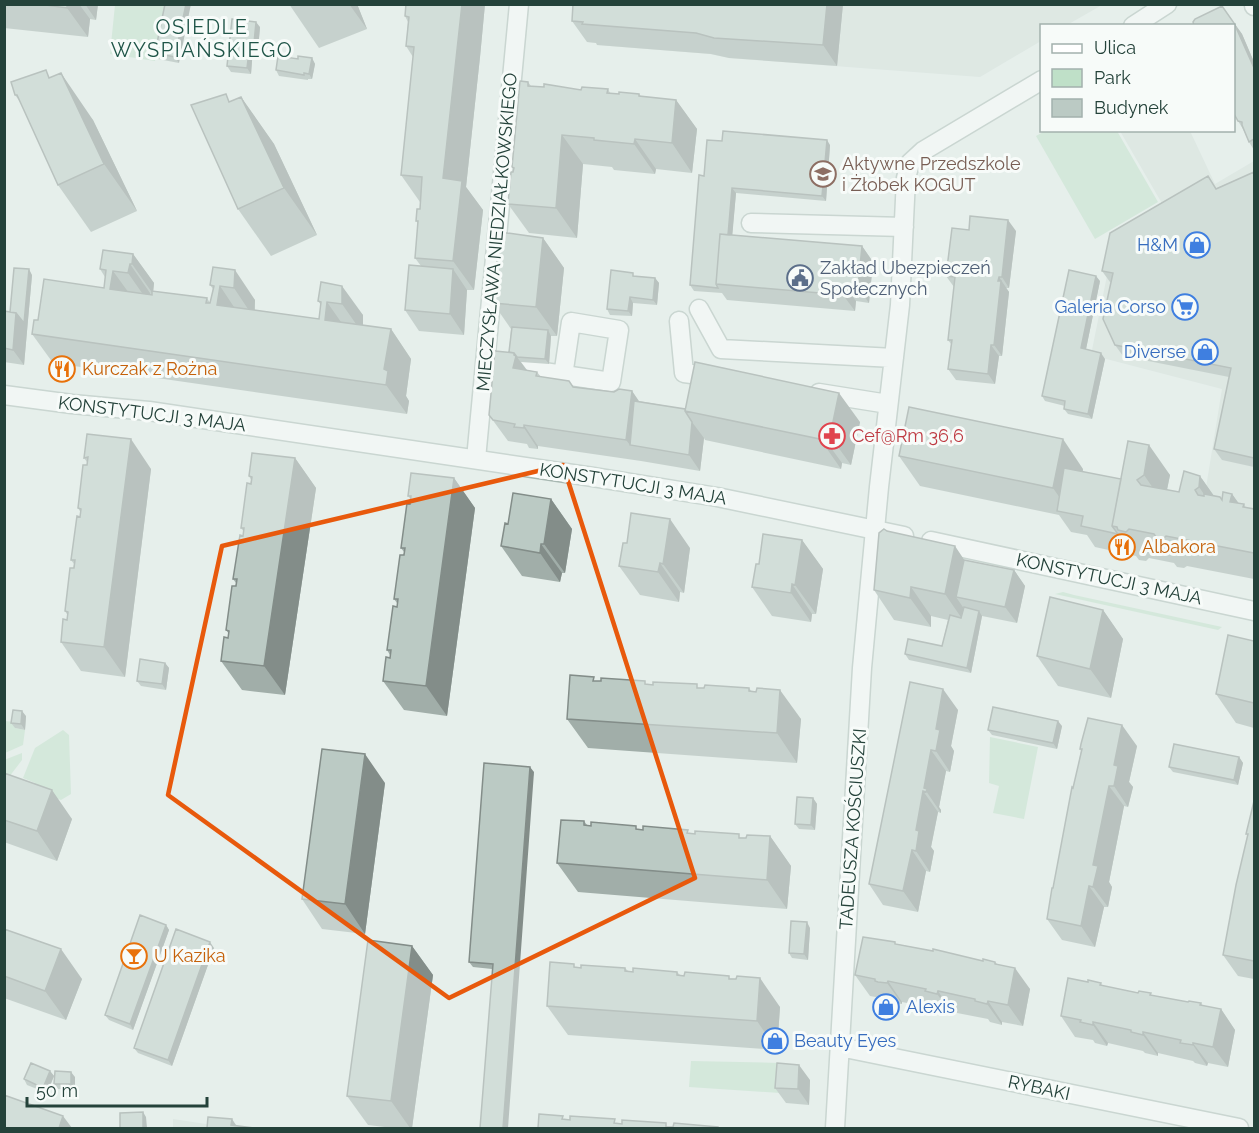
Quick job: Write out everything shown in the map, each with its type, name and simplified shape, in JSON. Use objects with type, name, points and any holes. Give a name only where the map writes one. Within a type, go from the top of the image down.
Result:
[{"type":"street","name":"MIECZYSŁAWA NIEDZIAŁKOWSKIEGO","points":[[476,459],[519,4]]},
{"type":"street","points":[[1135,24],[1167,4]]},
{"type":"street","name":"TADEUSZA KOŚCIUSZKI","points":[[835,1128],[862,668],[870,601],[874,530],[900,304],[906,177],[910,163],[923,152],[1040,81]]},
{"type":"street","points":[[751,223],[904,227]]},
{"type":"street","points":[[699,309],[721,349],[894,358]]},
{"type":"street","points":[[679,321],[684,373],[735,381]]},
{"type":"street","points":[[485,362],[563,376]]},
{"type":"street","points":[[801,390],[888,404]]},
{"type":"street","name":"KONSTYTUCJI 3 MAJA","points":[[4,395],[149,411],[717,497],[1254,610]]},
{"type":"street","name":"RYBAKI","points":[[840,1047],[1239,1128]]},
{"type":"highlighted area","points":[[563,465],[695,878],[449,998],[168,795],[222,546]]},
{"type":"shaded area","points":[[582,5],[1102,5],[1069,24],[1040,24],[1040,42],[980,77],[729,58],[710,54],[597,45],[597,43],[587,42],[590,11]]},
{"type":"shaded area","name":"Galeria Corso","points":[[1121,132],[1190,132],[1215,184],[1254,161],[1254,513],[1204,500],[1222,389],[1091,355],[1114,241],[1167,212]]},
{"type":"shaded area","points":[[173,1119],[232,1128],[173,1128]]},
{"type":"green space","points":[[115,5],[166,5],[155,61],[110,54]]},
{"type":"green space","points":[[1043,132],[1118,132],[1158,202],[1095,239],[1036,136]]},
{"type":"green space","points":[[1063,592],[1222,627],[1218,630],[1055,594]]},
{"type":"green space","points":[[5,721],[14,722],[15,728],[25,730],[23,745],[5,753]]},
{"type":"green space","points":[[63,730],[69,735],[71,794],[61,800],[33,790],[35,783],[23,778],[35,748]]},
{"type":"green space","points":[[990,737],[1038,747],[1024,819],[993,813],[999,786],[989,783]]},
{"type":"green space","points":[[22,753],[22,760],[6,781],[4,760]]},
{"type":"green space","points":[[691,1061],[781,1063],[780,1093],[689,1087]]},
{"type":"building","points":[[38,4],[67,4],[67,8]]},
{"type":"building","points":[[165,4],[186,4],[175,57],[155,53]]},
{"type":"building","points":[[406,4],[462,4],[443,178],[462,181],[453,261],[415,258],[417,209],[420,209],[422,177],[401,175],[414,47],[406,46],[409,17],[405,16]]},
{"type":"building","points":[[573,4],[827,4],[823,45],[714,38],[696,33],[582,24],[583,22],[572,21]]},
{"type":"building","points":[[1222,6],[1234,24],[1194,24],[1195,19]]},
{"type":"building","points":[[232,19],[256,22],[254,43],[250,43],[247,68],[227,66]]},
{"type":"building","points":[[1235,25],[1254,68],[1254,139],[1249,142],[1242,122],[1238,121],[1235,116]]},
{"type":"building","points":[[278,56],[298,59],[298,56],[312,58],[309,74],[276,70]]},
{"type":"building","points":[[46,70],[49,78],[61,73],[104,164],[58,185],[11,82]]},
{"type":"building","points":[[520,81],[528,82],[528,86],[544,87],[544,84],[581,90],[582,87],[608,89],[607,93],[639,94],[639,96],[676,100],[672,143],[635,139],[634,144],[562,135],[556,208],[508,204],[511,172],[514,168],[512,167]]},
{"type":"building","points":[[226,94],[229,102],[241,97],[284,188],[238,209],[191,105]]},
{"type":"building","points":[[723,131],[827,140],[822,196],[732,188],[728,235],[720,234],[716,284],[718,288],[690,285],[699,175],[704,176],[707,140],[722,141]]},
{"type":"building","name":"Galeria Corso","points":[[1254,172],[1254,458],[1214,449],[1231,368],[1115,345],[1103,319],[1113,273],[1102,271],[1110,233],[1208,176],[1216,189]]},
{"type":"building","points":[[970,216],[1008,220],[1002,277],[999,277],[998,281],[1001,281],[994,345],[991,345],[988,374],[948,369],[952,340],[948,340],[955,277],[946,276],[952,228],[969,230]]},
{"type":"building","points":[[500,232],[543,238],[536,307],[493,303]]},
{"type":"building","name":"Zakład Ubezpieczeń Społecznych","points":[[720,234],[862,246],[858,287],[844,285],[843,295],[716,284]]},
{"type":"building","points":[[103,250],[133,254],[128,273],[113,271],[110,289],[152,295],[152,291],[207,298],[206,303],[210,303],[214,286],[210,285],[213,267],[235,270],[234,288],[220,286],[217,305],[319,319],[321,302],[318,301],[321,282],[342,286],[342,304],[327,302],[325,320],[391,329],[384,369],[388,371],[386,385],[32,334],[34,320],[38,320],[44,279],[104,288],[106,270],[100,269]]},
{"type":"building","points":[[409,265],[453,269],[450,314],[405,310]]},
{"type":"building","points":[[14,268],[29,269],[24,323],[16,313],[10,312]]},
{"type":"building","points":[[611,270],[633,273],[633,276],[655,278],[653,300],[630,297],[628,311],[607,309]]},
{"type":"building","points":[[1069,270],[1096,276],[1081,348],[1101,353],[1088,414],[1064,409],[1065,401],[1042,396]]},
{"type":"building","points":[[4,311],[16,313],[13,350],[4,348]]},
{"type":"building","points":[[512,327],[548,330],[545,359],[517,357],[514,353],[509,352]]},
{"type":"building","points":[[495,351],[514,353],[516,356],[513,368],[537,372],[536,376],[569,381],[573,387],[614,392],[619,389],[632,391],[626,440],[524,425],[524,428],[514,427],[515,424],[493,420],[489,415]]},
{"type":"building","points":[[695,362],[839,393],[830,436],[821,434],[820,439],[685,411]]},
{"type":"building","points":[[634,401],[685,409],[692,422],[689,455],[630,445]]},
{"type":"building","points":[[909,407],[1063,439],[1053,488],[899,456]]},
{"type":"building","points":[[87,434],[131,439],[104,647],[61,642],[63,619],[67,620],[68,612],[65,611],[70,568],[74,568],[75,560],[71,560],[77,516],[80,517],[81,509],[78,508],[83,465],[87,465],[88,457],[84,458]]},
{"type":"building","points":[[1128,441],[1149,445],[1144,475],[1137,480],[1141,485],[1179,492],[1184,471],[1200,476],[1199,487],[1195,490],[1198,495],[1220,497],[1222,500],[1223,492],[1232,494],[1230,502],[1244,504],[1243,507],[1254,509],[1254,553],[1166,536],[1163,539],[1154,534],[1129,529],[1126,532],[1112,526]]},
{"type":"building","points":[[252,453],[295,458],[264,666],[221,661],[224,637],[228,638],[229,631],[226,630],[232,586],[236,586],[237,579],[233,579],[240,535],[243,536],[244,528],[241,528],[247,483],[251,484],[252,477],[249,476]]},
{"type":"building","points":[[1064,468],[1121,479],[1112,526],[1118,534],[1081,526],[1083,516],[1057,511]]},
{"type":"building","points":[[411,473],[454,478],[426,686],[383,681],[386,657],[390,658],[391,650],[387,650],[393,606],[397,607],[398,599],[394,599],[400,555],[404,555],[405,548],[401,548],[407,503],[410,504],[411,496],[408,496]]},
{"type":"building","points":[[513,493],[551,499],[544,544],[541,544],[540,553],[501,546],[505,523],[508,524]]},
{"type":"building","points":[[631,513],[670,519],[663,564],[660,563],[658,572],[619,566],[623,543],[627,543]]},
{"type":"building","points":[[884,529],[955,546],[945,594],[911,587],[910,598],[874,590],[879,533]]},
{"type":"building","points":[[763,534],[802,540],[795,585],[792,584],[791,593],[752,587],[756,564],[759,564]]},
{"type":"building","points":[[964,560],[1014,570],[1005,607],[956,597]]},
{"type":"building","points":[[1050,597],[1103,610],[1090,669],[1037,656]]},
{"type":"building","points":[[964,607],[979,611],[967,668],[905,654],[908,639],[942,646],[950,615],[961,618]]},
{"type":"building","points":[[1228,635],[1254,641],[1254,703],[1216,694]]},
{"type":"building","points":[[140,659],[165,663],[162,684],[137,681]]},
{"type":"building","points":[[570,675],[594,677],[593,681],[601,681],[601,678],[645,681],[645,684],[653,685],[653,682],[697,684],[697,688],[704,688],[705,685],[749,688],[749,691],[756,692],[757,688],[780,690],[777,733],[567,719]]},
{"type":"building","points":[[910,682],[943,689],[936,729],[940,730],[936,751],[931,750],[924,788],[927,789],[926,792],[923,791],[916,830],[919,831],[916,851],[912,850],[903,891],[869,884]]},
{"type":"building","points":[[993,707],[1058,721],[1053,743],[988,730]]},
{"type":"building","points":[[13,710],[22,711],[21,724],[11,723]]},
{"type":"building","points":[[1088,718],[1122,725],[1114,765],[1118,766],[1114,786],[1109,786],[1093,865],[1098,866],[1093,887],[1089,886],[1081,926],[1047,919],[1072,787]]},
{"type":"building","points":[[1174,744],[1239,757],[1234,780],[1169,767]]},
{"type":"building","points":[[322,749],[365,754],[345,904],[302,899]]},
{"type":"building","points":[[484,763],[530,767],[503,1128],[480,1128],[493,964],[469,962]]},
{"type":"building","points":[[4,773],[52,790],[37,831],[4,820]]},
{"type":"building","points":[[797,797],[813,798],[811,825],[795,824]]},
{"type":"building","points":[[1254,801],[1254,961],[1223,955]]},
{"type":"building","points":[[561,820],[584,821],[584,825],[591,826],[591,822],[636,826],[636,829],[643,830],[643,826],[688,830],[687,833],[695,834],[695,831],[739,834],[739,838],[746,838],[747,835],[770,836],[767,880],[557,863]]},
{"type":"building","points":[[140,915],[166,925],[130,1024],[105,1015]]},
{"type":"building","points":[[791,921],[807,922],[804,954],[789,953]]},
{"type":"building","points":[[4,929],[61,949],[45,991],[4,976]]},
{"type":"building","points":[[176,929],[210,942],[168,1060],[134,1048]]},
{"type":"building","points":[[863,937],[933,951],[933,949],[983,961],[983,959],[1015,968],[1008,1005],[988,1001],[987,1004],[975,1001],[975,999],[938,991],[937,994],[925,991],[926,989],[888,981],[887,983],[878,982],[875,979],[855,975]]},
{"type":"building","points":[[368,940],[412,946],[391,1101],[347,1096]]},
{"type":"building","points":[[550,962],[574,964],[574,967],[581,968],[581,965],[625,968],[625,971],[633,972],[633,968],[677,972],[677,975],[684,976],[685,972],[729,976],[729,979],[736,979],[737,976],[760,978],[757,1021],[547,1006]]},
{"type":"building","points":[[1068,978],[1088,982],[1088,980],[1101,983],[1100,985],[1138,993],[1139,991],[1151,993],[1150,995],[1201,1003],[1200,1005],[1221,1009],[1213,1047],[1180,1043],[1181,1040],[1143,1032],[1143,1035],[1131,1032],[1131,1030],[1093,1022],[1093,1025],[1061,1016]]},
{"type":"building","points":[[31,1063],[50,1071],[43,1088],[24,1079]]},
{"type":"building","points":[[777,1063],[799,1065],[798,1089],[775,1088]]},
{"type":"building","points":[[55,1071],[71,1072],[71,1084],[54,1084]]},
{"type":"building","points":[[4,1095],[63,1116],[59,1128],[4,1128]]},
{"type":"building","points":[[143,1112],[143,1128],[120,1128],[120,1113]]},
{"type":"building","points":[[539,1114],[563,1116],[562,1119],[570,1120],[570,1116],[615,1119],[614,1123],[622,1124],[622,1120],[666,1123],[666,1127],[673,1127],[674,1123],[718,1128],[538,1128]]},
{"type":"building","points":[[208,1117],[232,1119],[231,1125],[254,1128],[207,1128]]},
{"type":"place","name":"Aktywne Przedszkole i Żłobek KOGUT","points":[[823,174]]},
{"type":"place","name":"H&M","points":[[1197,245]]},
{"type":"place","name":"Zakład Ubezpieczeń Społecznych","points":[[800,278]]},
{"type":"place","name":"Galeria Corso","points":[[1185,307]]},
{"type":"place","name":"Diverse","points":[[1205,352]]},
{"type":"place","name":"Kurczak z Rożna","points":[[62,369]]},
{"type":"place","name":"Cef@Rm 36,6","points":[[832,436]]},
{"type":"place","name":"Albakora","points":[[1122,547]]},
{"type":"place","name":"U Kazika","points":[[134,956]]},
{"type":"place","name":"Alexis","points":[[886,1007]]},
{"type":"place","name":"Beauty Eyes","points":[[775,1041]]},
{"type":"district","name":"OSIEDLE WYSPIAŃSKIEGO","points":[[202,38]]}]
